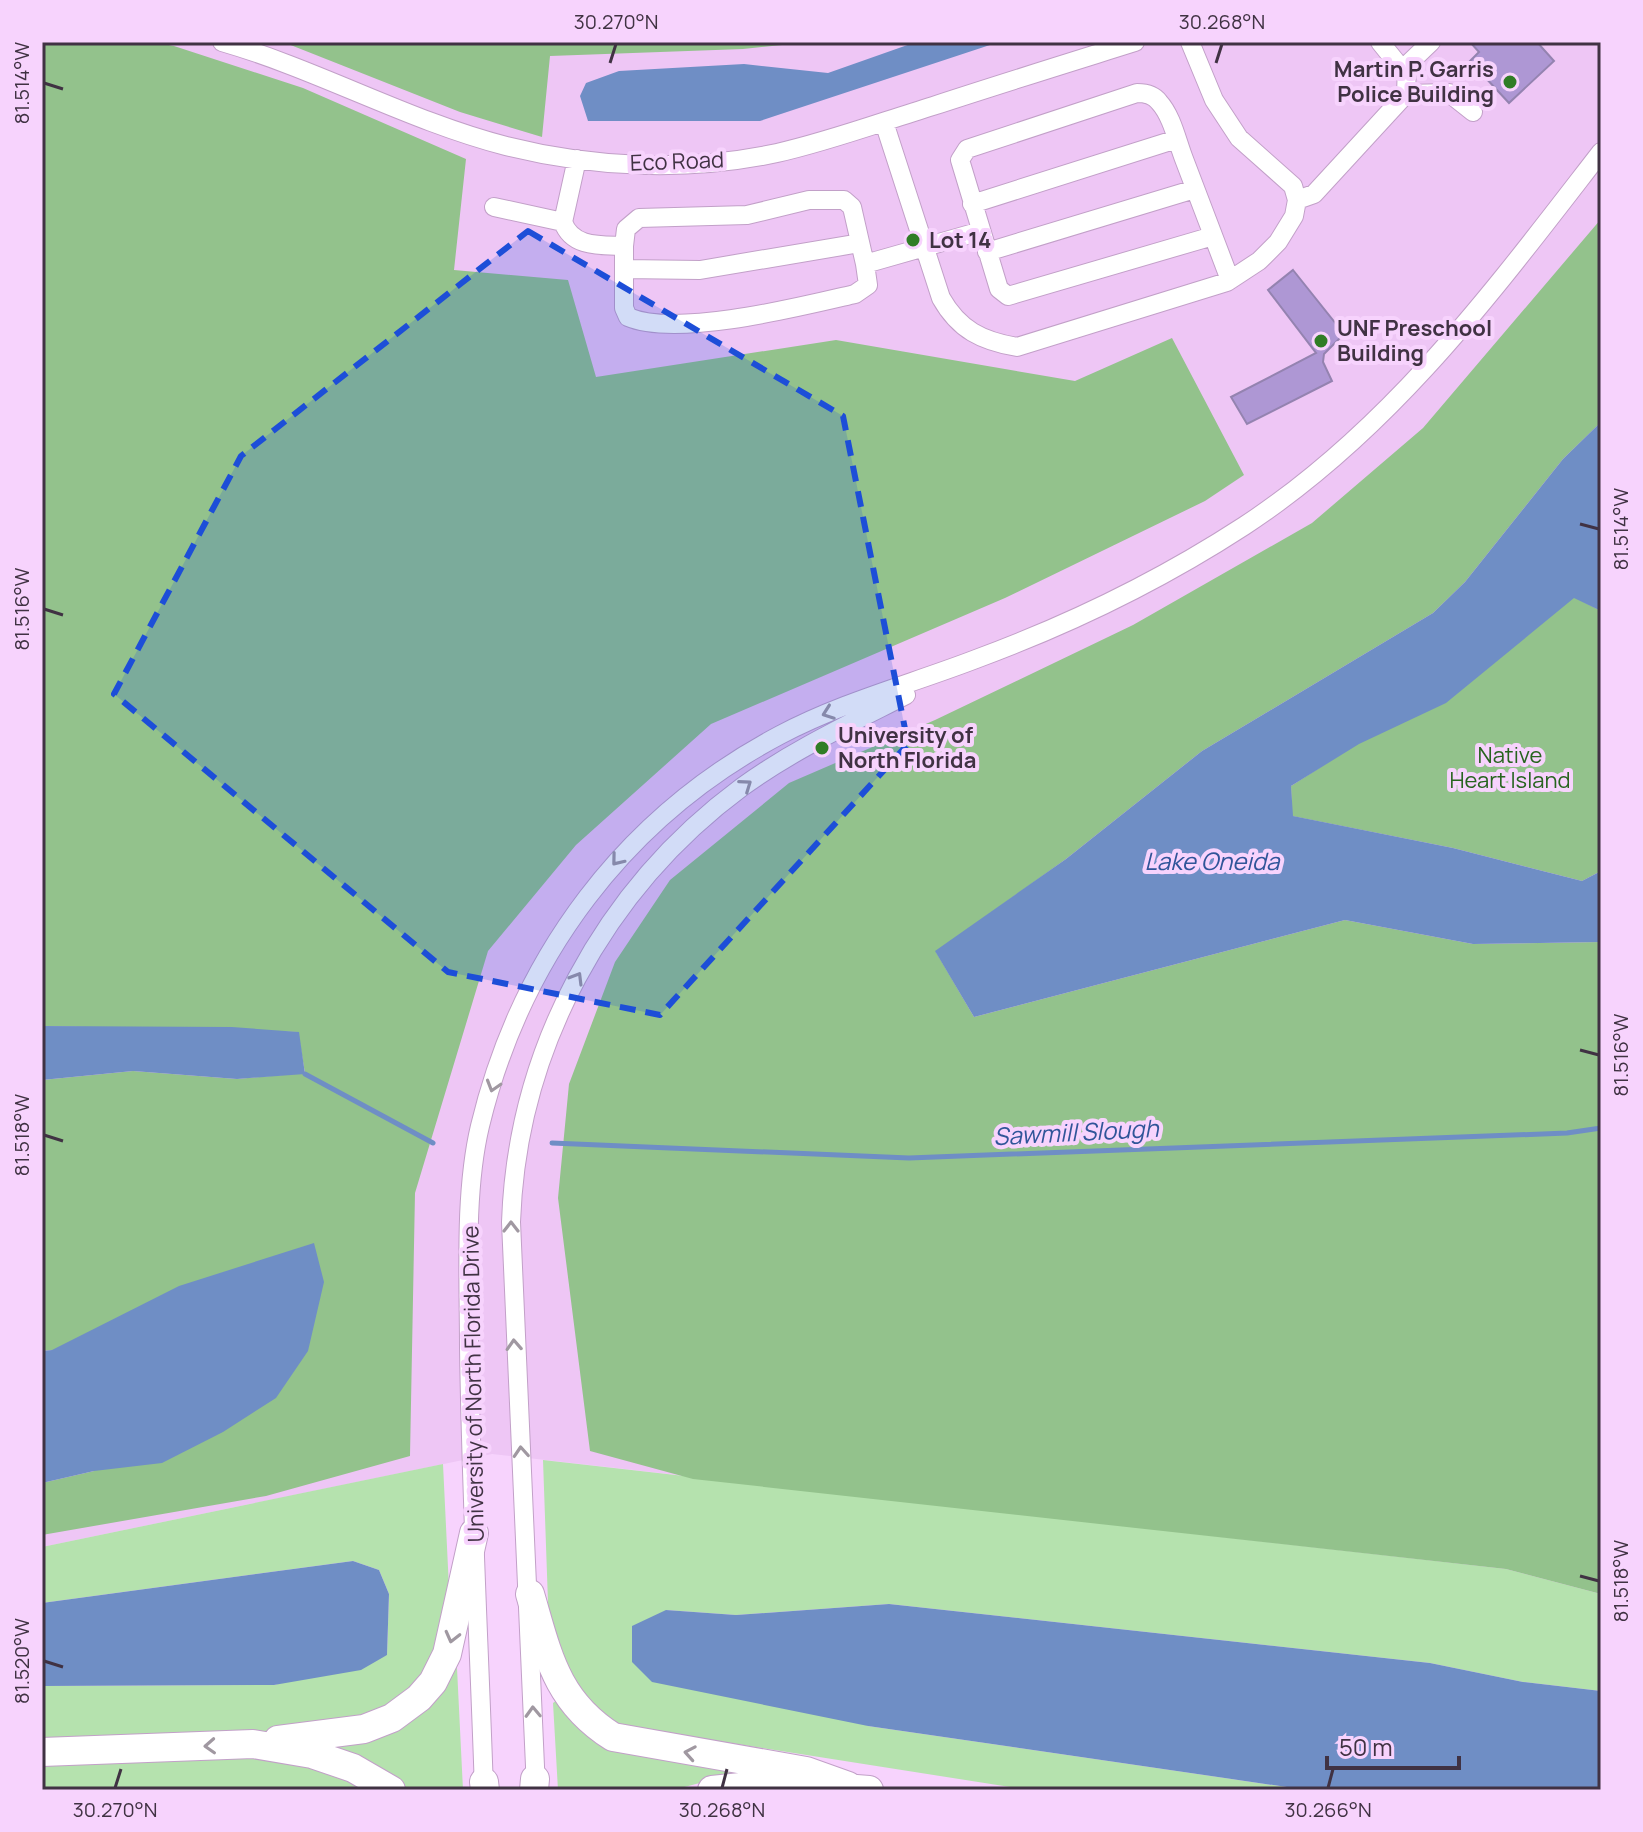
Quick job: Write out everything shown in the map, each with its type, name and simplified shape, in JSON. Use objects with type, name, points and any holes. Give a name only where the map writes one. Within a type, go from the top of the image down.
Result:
[{"type":"highway","points":[[42,1752],[253,1744],[364,1729],[392,1718],[419,1698],[433,1682],[447,1654],[474,1533]]},
{"type":"highway","points":[[530,1594],[554,1673],[590,1722],[613,1737],[806,1771],[859,1788]]},
{"type":"highway","points":[[253,1744],[312,1754],[353,1768],[391,1790]]},
{"type":"highway","points":[[712,1790],[779,1783],[859,1788]]},
{"type":"street","name":"Eco Road","points":[[222,42],[318,74],[454,131],[507,146],[577,159],[638,164],[722,161],[775,153],[884,122],[1135,42]]},
{"type":"street","points":[[884,122],[941,298],[952,318],[987,342],[1017,347],[1230,280],[1259,261],[1278,242],[1294,216],[1297,200],[1293,186],[1239,138],[1214,100],[1190,42]]},
{"type":"street","points":[[1380,42],[1405,73]]},
{"type":"street","points":[[1297,200],[1314,194],[1406,94],[1407,65],[1431,42]]},
{"type":"street","points":[[1213,236],[1012,297],[999,289],[959,164],[967,149],[1137,93],[1158,100],[1177,139],[1230,280]]},
{"type":"street","points":[[1406,94],[1449,93],[1473,112]]},
{"type":"street","points":[[972,204],[1177,139]]},
{"type":"street","name":"University of North Florida Drive","points":[[484,1787],[468,1263],[479,1130],[506,1042],[534,980],[565,928],[620,854],[668,809],[719,769],[815,718],[980,658],[1072,619],[1242,528],[1376,422],[1450,345],[1601,152]]},
{"type":"street","points":[[577,159],[563,222],[566,232],[575,239],[624,246]]},
{"type":"street","points":[[987,252],[1195,189]]},
{"type":"street","points":[[829,197],[844,200],[852,207],[868,285],[863,292],[744,317],[677,322],[628,317],[624,308],[624,246],[626,229],[639,218],[747,215],[829,197]]},
{"type":"street","points":[[494,207],[563,222]]},
{"type":"street","points":[[865,264],[981,231]]},
{"type":"street","points":[[624,269],[700,270],[860,243]]},
{"type":"street","name":"University of North Florida Drive","points":[[535,1786],[530,1594],[512,1305],[512,1192],[522,1132],[542,1054],[570,989],[621,905],[691,827],[744,786],[803,748],[980,658]]},
{"type":"highlighted area","points":[[528,231],[843,416],[908,744],[660,1015],[448,972],[114,694],[241,456]]},
{"type":"shaded area","name":"University of North Florida","points":[[42,42],[1601,42],[1601,1594],[1506,1569],[492,1454],[42,1547]]},
{"type":"green space","points":[[42,42],[153,42],[174,46],[303,88],[466,159],[454,270],[568,280],[596,377],[836,340],[1075,381],[1172,338],[1244,475],[1205,501],[1005,598],[711,724],[576,845],[488,951],[415,1193],[410,1456],[266,1496],[42,1535],[42,1483],[94,1471],[52,1350],[42,1351],[42,1080],[133,1071],[237,1079],[305,1073],[298,1032],[42,1026]]},
{"type":"green space","points":[[283,42],[812,42],[743,49],[550,56],[542,137],[460,112]]},
{"type":"green space","points":[[1601,219],[1601,422],[1563,459],[1465,582],[1433,613],[1202,751],[1066,859],[936,952],[974,1017],[1345,920],[1473,944],[1601,942],[1601,1594],[1506,1569],[693,1479],[590,1451],[558,1198],[569,1084],[615,962],[670,880],[789,783],[935,720],[1133,625],[1312,523],[1423,428]]},
{"type":"green space","name":"Native Heart Island","points":[[1574,597],[1601,611],[1601,871],[1582,881],[1453,848],[1292,816],[1291,786],[1521,639]]},
{"type":"green space","points":[[543,1460],[1506,1569],[1601,1594],[1601,1691],[1523,1682],[1430,1663],[889,1604],[736,1615],[666,1610],[868,1726],[1307,1790],[1029,1790],[597,1722],[549,1631]]},
{"type":"green space","points":[[443,1464],[450,1609],[445,1643],[403,1702],[339,1727],[42,1744],[42,1686],[274,1685],[387,1655],[389,1594],[379,1570],[353,1561],[42,1603],[42,1547]]},
{"type":"green space","points":[[454,1666],[457,1668],[463,1790],[406,1790],[328,1745]]},
{"type":"green space","points":[[557,1700],[735,1772],[673,1790],[558,1790],[553,1703]]},
{"type":"green space","points":[[273,1757],[340,1777],[368,1790],[42,1790],[42,1762]]},
{"type":"water","points":[[916,42],[999,42],[760,121],[588,121],[580,96],[586,83],[619,71],[744,64],[828,73]]},
{"type":"water","name":"Lake Oneida","points":[[1601,422],[1601,611],[1574,598],[1446,703],[1359,744],[1291,786],[1293,816],[1453,848],[1582,881],[1601,871],[1601,942],[1473,944],[1345,920],[974,1017],[935,951],[1066,859],[1202,751],[1433,613],[1465,582],[1563,459]]},
{"type":"water","points":[[42,1026],[232,1027],[299,1032],[305,1074],[237,1079],[133,1071],[42,1080]]},
{"type":"water","points":[[314,1243],[324,1282],[308,1351],[276,1398],[223,1432],[162,1463],[94,1471],[42,1483],[42,1351],[52,1350],[179,1286]]},
{"type":"water","points":[[353,1561],[379,1570],[389,1594],[387,1655],[361,1670],[274,1685],[42,1686],[42,1603]]},
{"type":"water","points":[[889,1604],[1430,1663],[1523,1682],[1601,1691],[1601,1790],[1307,1790],[868,1726],[652,1682],[632,1662],[632,1626],[666,1610],[736,1615]]},
{"type":"building","name":"Martin P. Garris Police Building","points":[[1470,42],[1537,42],[1554,61],[1509,103],[1470,61],[1479,52]]},
{"type":"building","name":"UNF Preschool Building","points":[[1293,270],[1344,334],[1324,354],[1323,362],[1332,381],[1247,424],[1231,397],[1316,353],[1268,290]]},
{"type":"waterway","points":[[305,1074],[433,1143]]},
{"type":"waterway","name":"Sawmill Slough","points":[[552,1143],[909,1158],[1567,1133],[1601,1128]]},
{"type":"place","name":"Martin P. Garris Police Building","points":[[1510,82]]},
{"type":"place","name":"Lot 14","points":[[913,240]]},
{"type":"place","name":"UNF Preschool Building","points":[[1321,341]]},
{"type":"place","name":"University of North Florida","points":[[822,748]]}]
